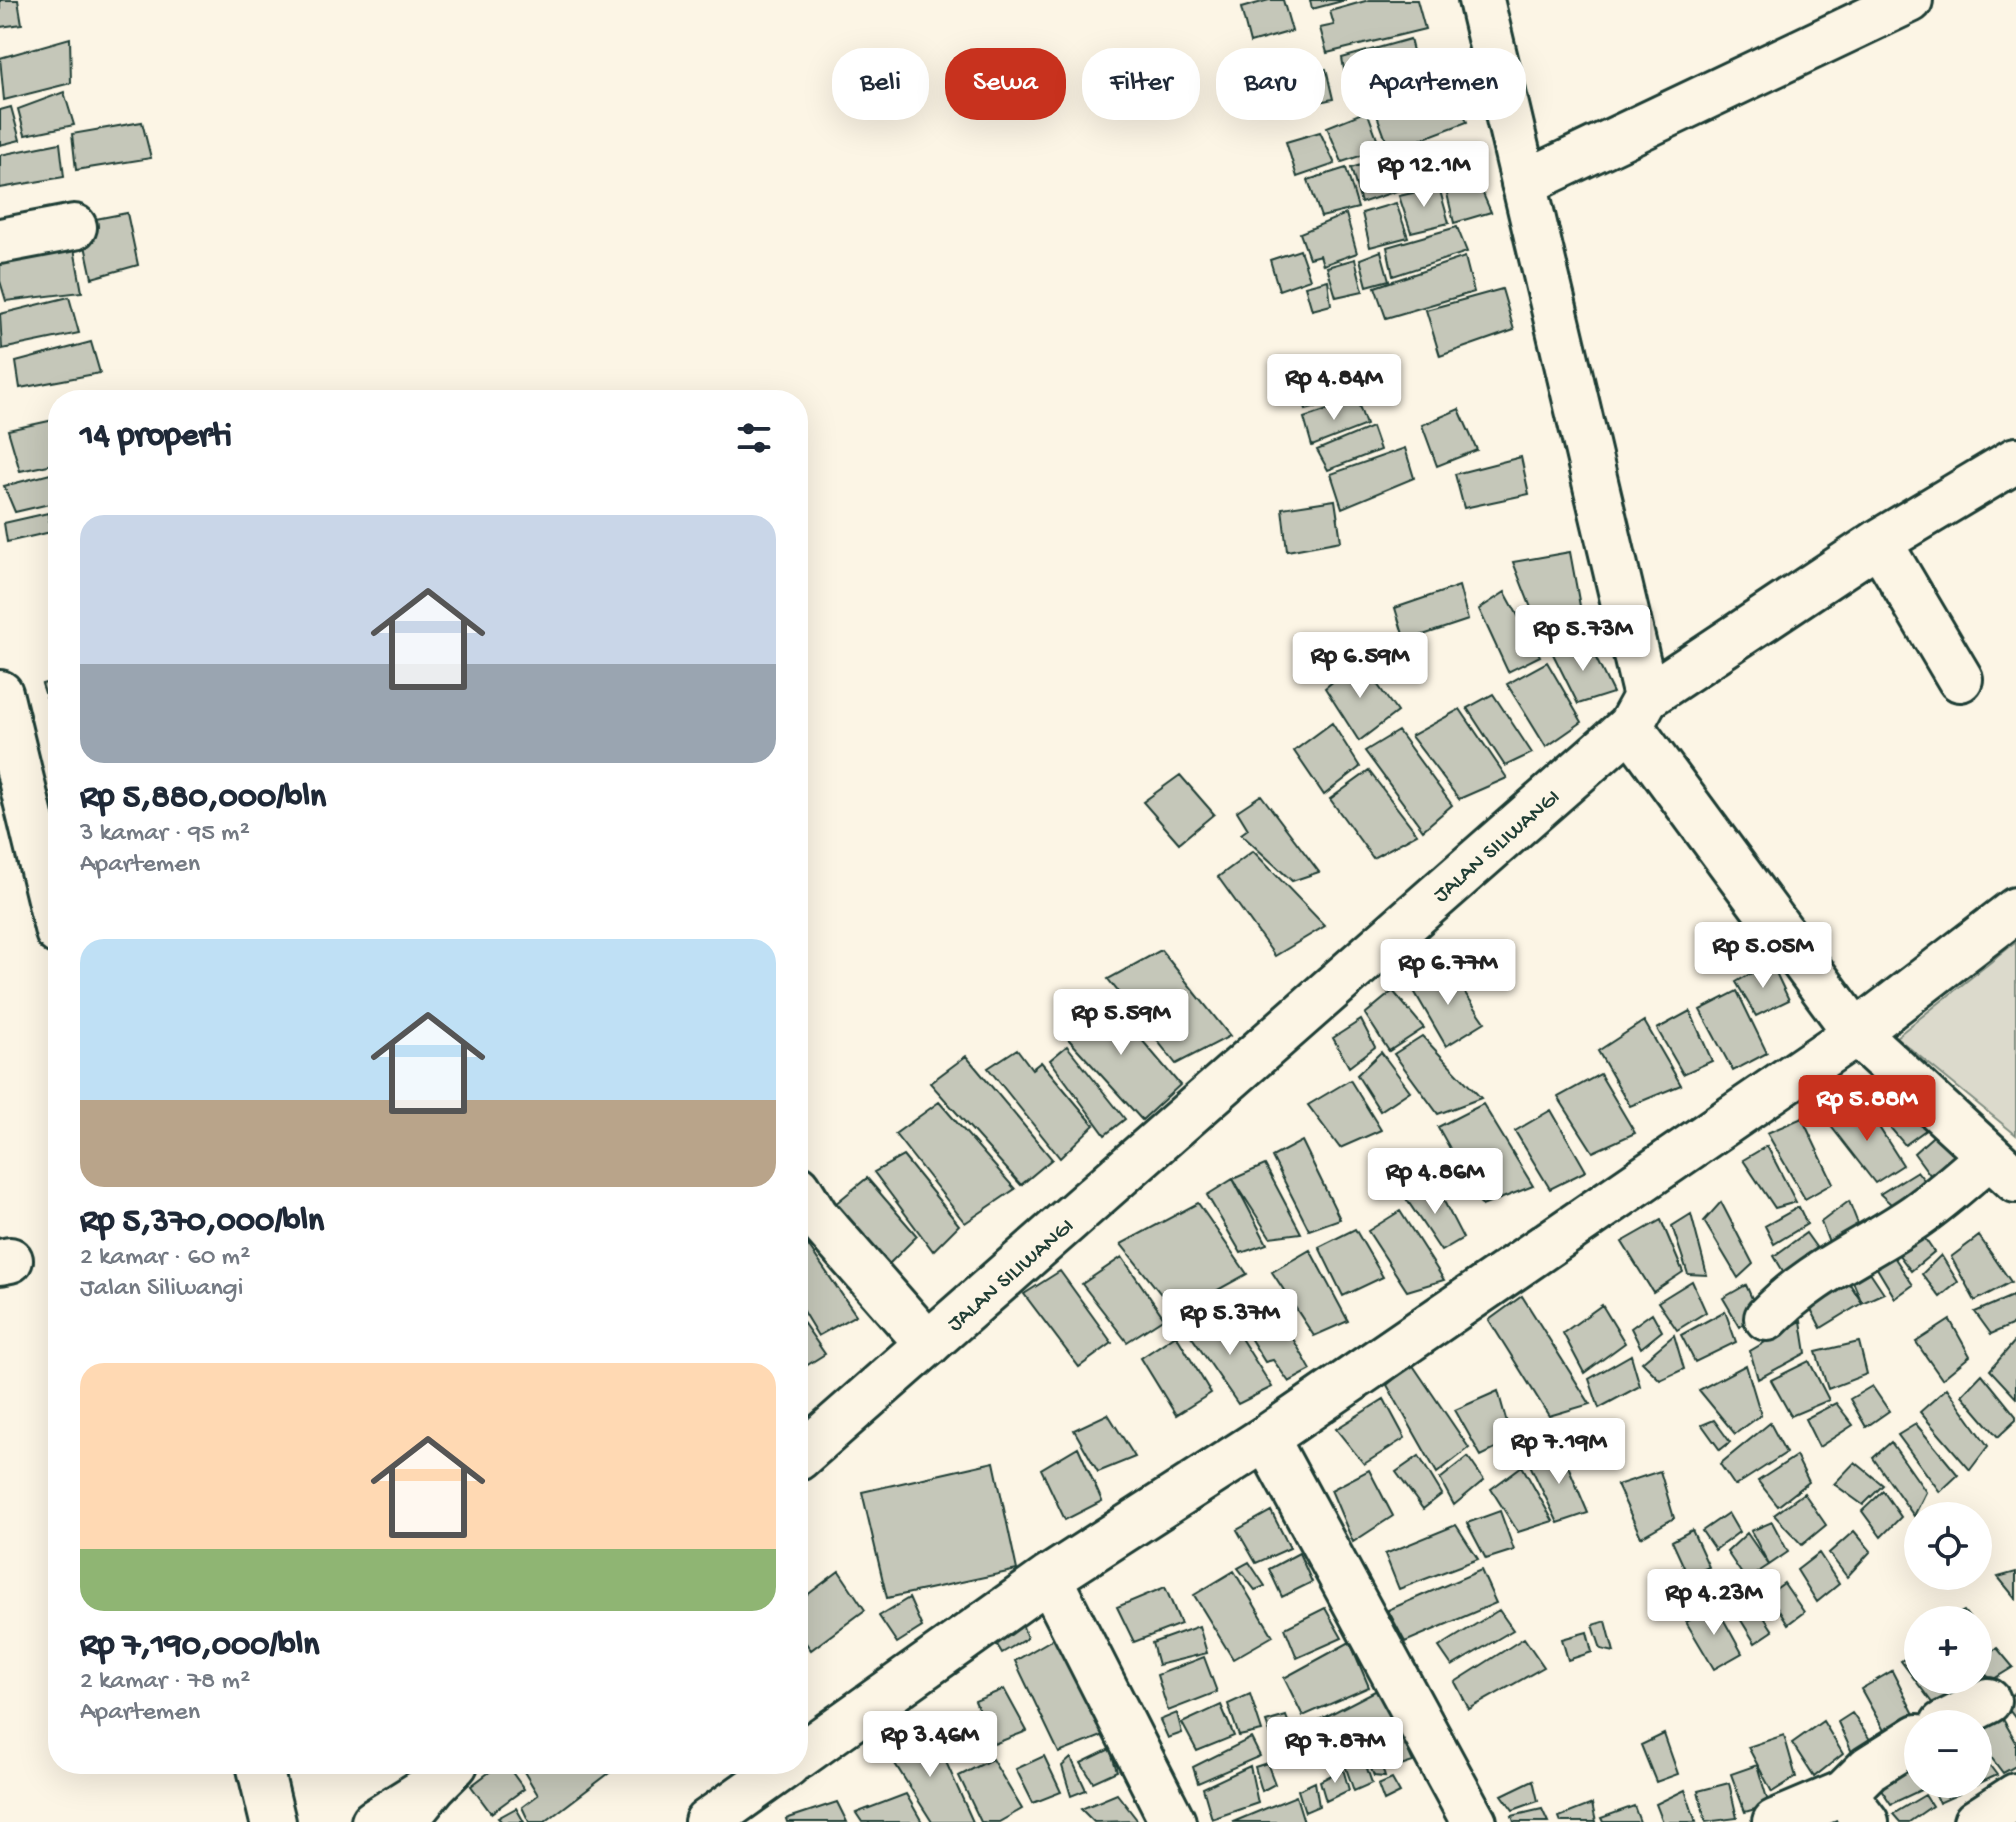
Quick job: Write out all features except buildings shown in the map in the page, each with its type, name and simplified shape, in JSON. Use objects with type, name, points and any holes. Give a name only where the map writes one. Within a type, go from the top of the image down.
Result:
[{"type":"street","points":[[1481,0],[1524,183],[1638,711],[1856,1033],[2003,1168],[1813,1277],[1767,1318]]},
{"type":"street","points":[[1524,183],[1910,0]]},
{"type":"street","points":[[0,241],[74,227]]},
{"type":"street","name":"JALAN SILIWANGI","points":[[808,1449],[1638,711],[1879,542],[2016,460]]},
{"type":"street","points":[[1879,542],[1960,679]]},
{"type":"street","points":[[0,693],[7,760],[35,828],[48,887]]},
{"type":"street","points":[[808,1750],[1049,1578],[1266,1438],[1856,1033],[2016,910]]},
{"type":"street","points":[[808,1203],[928,1344]]},
{"type":"street","points":[[1266,1438],[1461,1796]]},
{"type":"street","points":[[1049,1578],[1173,1822]]},
{"type":"street","points":[[1970,1710],[1988,1701]]},
{"type":"street","points":[[1775,1822],[1855,1807],[1869,1768],[1904,1746]]},
{"type":"street","points":[[261,1774],[273,1822]]},
{"type":"street","points":[[374,1822],[444,1774]]},
{"type":"street","points":[[404,1822],[444,1774]]},
{"type":"street","points":[[707,1822],[774,1774]]},
{"type":"street","points":[[1976,1822],[2016,1796]]},
{"type":"shaded area","points":[[2016,942],[2016,1135],[1896,1037]]}]
